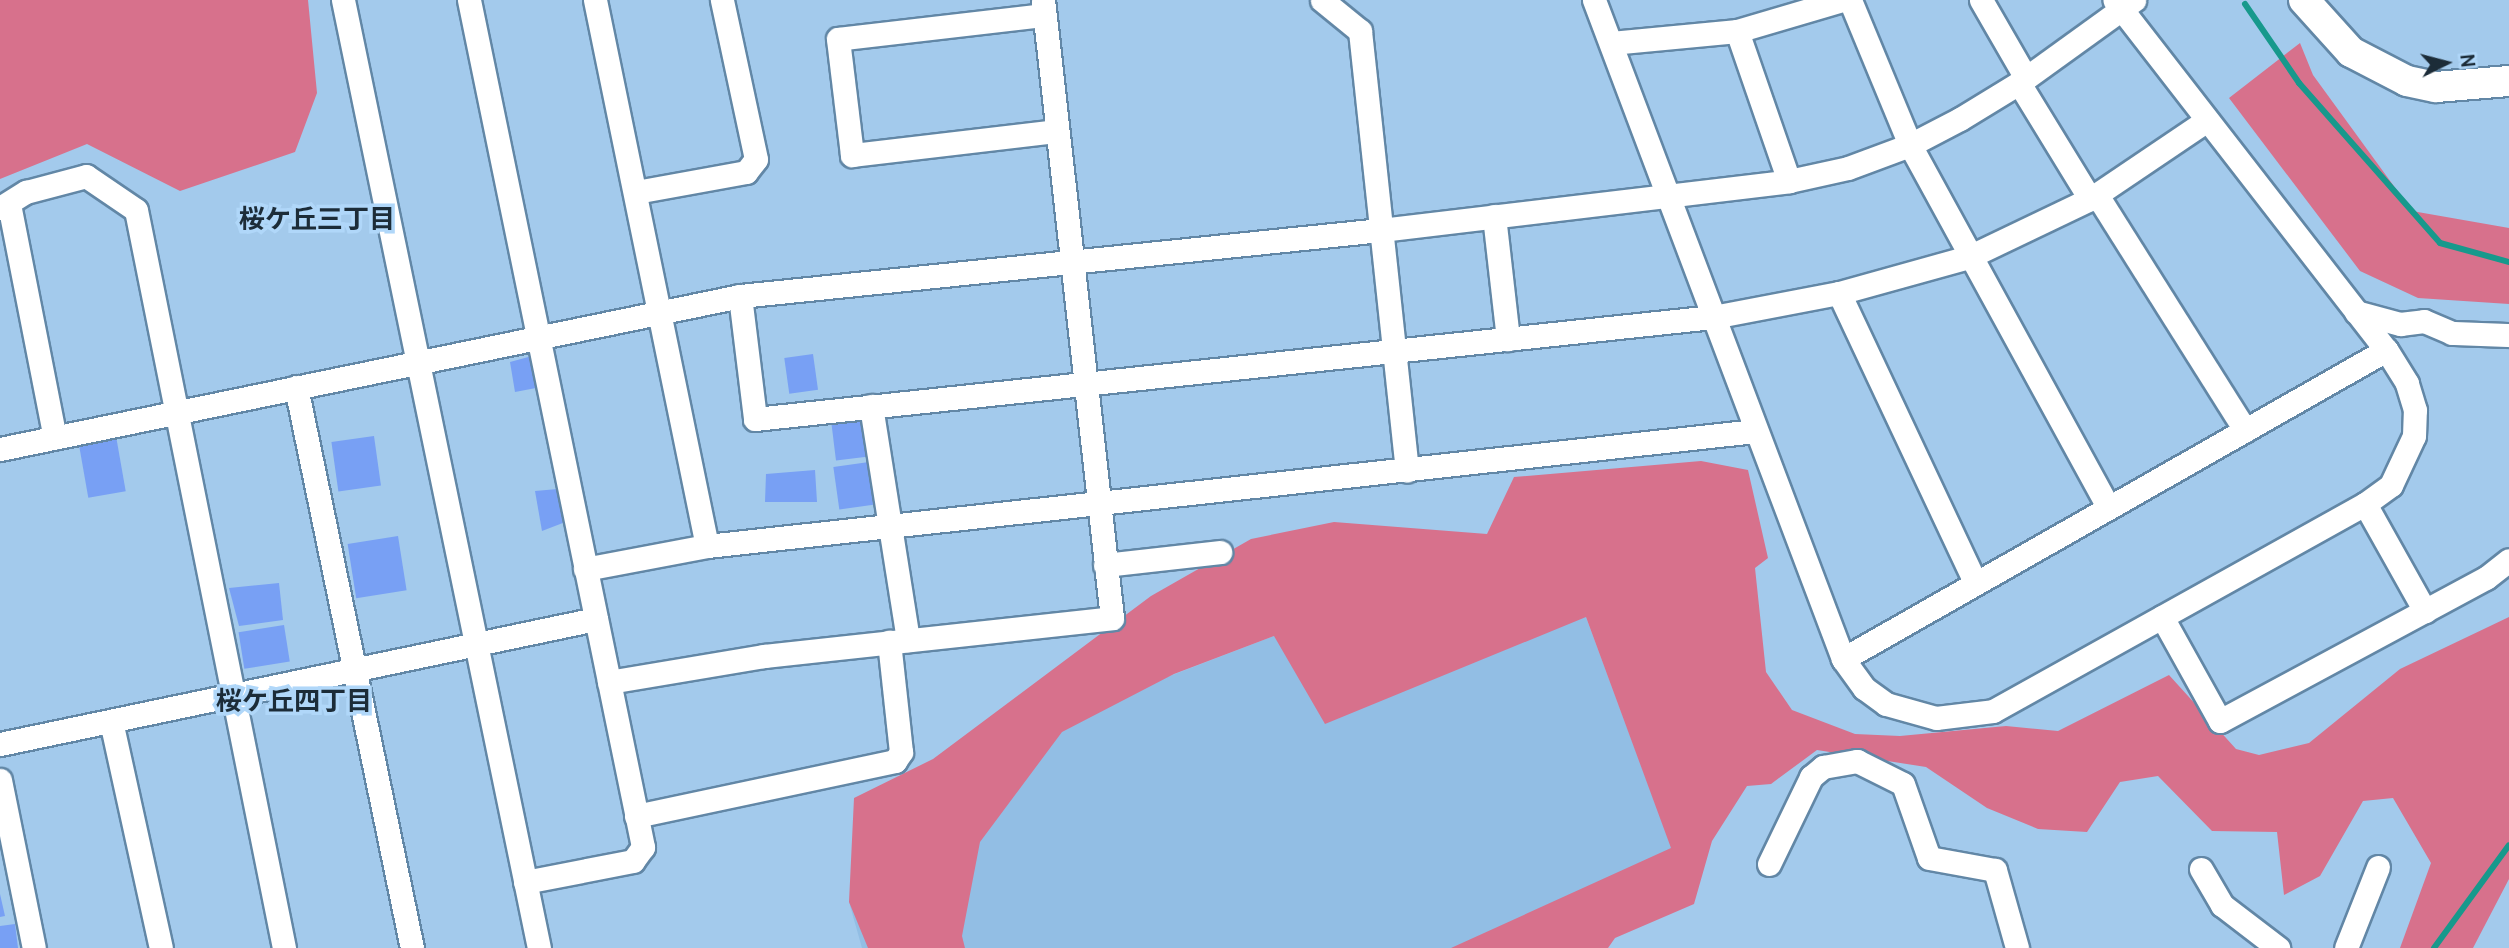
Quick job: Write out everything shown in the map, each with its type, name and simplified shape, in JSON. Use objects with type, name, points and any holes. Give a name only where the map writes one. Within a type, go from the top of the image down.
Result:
[{"type":"main road","points":[[2304,0],[2351,52],[2407,81],[2446,87],[2509,81]]},
{"type":"street","points":[[342,0],[539,948]]},
{"type":"street","points":[[469,0],[643,847],[633,862],[525,882]]},
{"type":"street","points":[[595,0],[707,546]]},
{"type":"street","points":[[636,192],[746,173],[756,159],[722,0]]},
{"type":"street","points":[[1322,0],[1360,32],[1407,470]]},
{"type":"street","points":[[0,449],[740,296],[1071,259],[1381,230],[1494,216],[1669,195],[1789,181],[1848,168],[1910,145],[2023,81],[2123,3],[2207,120],[2386,350],[2407,383],[2415,410],[2414,436],[2391,485],[2365,504],[1993,711],[1965,717],[1909,714],[1886,704],[1864,688],[1843,659],[1755,431],[1669,195],[1594,0]]},
{"type":"street","points":[[1611,43],[1737,31],[1842,0]]},
{"type":"street","points":[[1850,0],[1910,145],[2108,507]]},
{"type":"street","points":[[1981,0],[2023,81],[2093,197],[2245,430]]},
{"type":"street","points":[[609,682],[764,656],[1112,618],[1043,7],[838,39],[852,155],[1057,131]]},
{"type":"street","points":[[1737,31],[1789,181]]},
{"type":"street","points":[[740,296],[755,419],[1713,317],[1839,293],[1969,257],[2093,197],[2207,120]]},
{"type":"street","points":[[55,438],[5,206],[26,192],[86,176],[136,210],[285,948]]},
{"type":"street","points":[[1494,216],[1508,339]]},
{"type":"street","points":[[1839,293],[1975,582]]},
{"type":"street","points":[[2356,312],[2400,324],[2424,321],[2452,333],[2509,335]]},
{"type":"street","points":[[1843,659],[2386,350]]},
{"type":"street","points":[[296,387],[412,948]]},
{"type":"street","points":[[636,816],[895,761],[901,752],[898,641],[889,523],[871,406]]},
{"type":"street","points":[[585,569],[707,546],[889,523],[1098,503],[1755,431]]},
{"type":"street","points":[[2365,504],[2424,611]]},
{"type":"street","points":[[1105,565],[1220,552]]},
{"type":"street","points":[[2162,617],[2220,721],[2424,611],[2509,560]]},
{"type":"street","points":[[0,744],[596,619]]},
{"type":"street","points":[[111,720],[161,948]]},
{"type":"street","points":[[1769,864],[1811,777],[1823,767],[1857,761],[1903,784],[1929,858],[1995,870],[2017,948]]},
{"type":"street","points":[[0,780],[10,876],[34,948]]},
{"type":"street","points":[[2346,948],[2378,867]]},
{"type":"street","points":[[2201,869],[2222,905],[2278,948]]},
{"type":"shaded area","points":[[0,0],[308,0],[317,93],[295,152],[180,191],[87,144],[0,179]]},
{"type":"shaded area","points":[[2300,43],[2313,75],[2412,211],[2509,228],[2509,304],[2418,298],[2360,271],[2229,98]]},
{"type":"shaded area","points":[[1701,461],[1748,470],[1768,558],[1755,568],[1766,672],[1792,710],[1855,734],[1900,736],[2006,726],[2058,731],[2169,675],[2236,749],[2259,755],[2309,743],[2400,669],[2509,617],[2509,879],[2473,948],[2400,948],[2431,863],[2393,798],[2363,801],[2320,876],[2284,895],[2277,832],[2212,831],[2158,776],[2120,782],[2087,832],[2038,829],[1987,808],[1926,767],[1817,750],[1771,784],[1747,786],[1712,841],[1694,904],[1615,938],[1608,948],[1451,948],[1671,848],[1586,617],[1325,724],[1274,636],[1174,674],[1062,732],[980,842],[962,936],[965,948],[868,948],[849,902],[854,798],[933,759],[1151,596],[1251,539],[1334,522],[1487,534],[1514,477]]},
{"type":"shaded area","points":[[1577,593],[1678,865],[1490,948],[862,948],[849,902],[884,804],[1027,731],[1274,636]]},
{"type":"building","points":[[813,354],[818,390],[789,394],[784,358]]},
{"type":"building","points":[[532,356],[536,388],[515,392],[510,362]]},
{"type":"building","points":[[862,418],[867,457],[836,460],[831,422]]},
{"type":"building","points":[[116,436],[126,491],[88,498],[79,443]]},
{"type":"building","points":[[374,436],[381,486],[338,491],[331,442]]},
{"type":"building","points":[[869,462],[875,505],[839,510],[833,467]]},
{"type":"building","points":[[815,470],[817,502],[765,502],[766,474]]},
{"type":"building","points":[[569,488],[568,521],[542,531],[535,491]]},
{"type":"building","points":[[398,536],[407,590],[356,598],[348,544]]},
{"type":"building","points":[[279,583],[283,620],[239,626],[229,588]]},
{"type":"building","points":[[284,625],[290,662],[244,669],[239,632]]},
{"type":"building","points":[[0,894],[5,916],[0,917]]},
{"type":"building","points":[[15,924],[18,948],[0,948],[0,926]]},
{"type":"waterway","points":[[2245,4],[2299,83],[2440,243],[2509,262]]},
{"type":"waterway","points":[[2434,948],[2509,845]]},
{"type":"district","name":"桜ケ丘三丁目","points":[[317,220]]},
{"type":"district","name":"桜ケ丘四丁目","points":[[294,702]]}]
